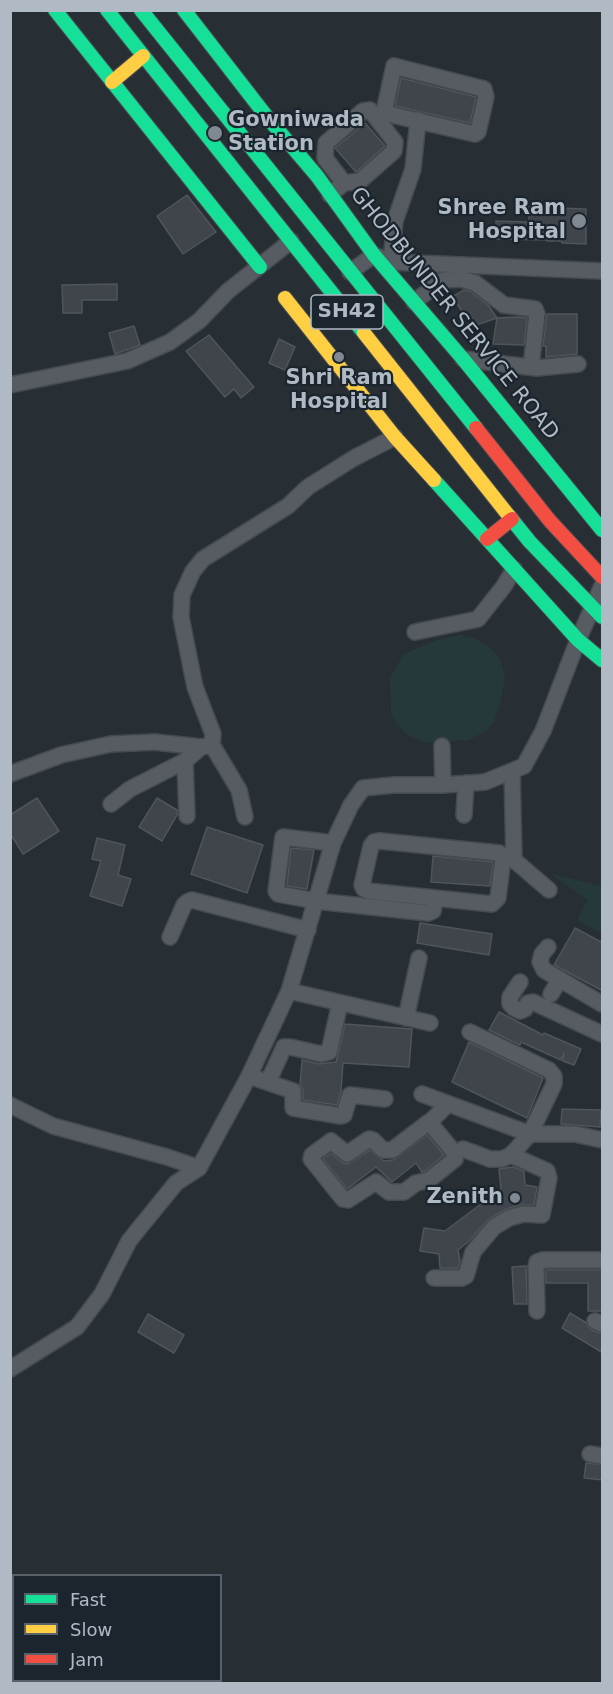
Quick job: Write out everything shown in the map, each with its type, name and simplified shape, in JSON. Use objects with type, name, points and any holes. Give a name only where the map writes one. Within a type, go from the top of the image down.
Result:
[{"type":"main road","points":[[55,10],[260,267]]},
{"type":"main road","name":"SH42","points":[[107,10],[530,542],[598,613]]},
{"type":"main road","name":"SH42","points":[[141,10],[550,520],[603,577]]},
{"type":"main road","name":"GHODBUNDER SERVICE ROAD","points":[[184,10],[267,117],[317,176],[374,255],[464,359],[603,531]]},
{"type":"main road","points":[[112,82],[143,56]]},
{"type":"main road","points":[[285,298],[394,437],[578,640],[603,660]]},
{"type":"main road","points":[[487,539],[512,519]]},
{"type":"street","points":[[394,66],[485,91],[478,132],[475,134],[418,120],[388,114],[386,111],[394,66]]},
{"type":"street","points":[[330,195],[344,183],[360,181],[394,151],[395,142],[370,110],[363,111],[328,140],[324,154],[344,183]]},
{"type":"street","points":[[391,262],[395,221],[413,170],[418,120]]},
{"type":"street","points":[[317,176],[331,165]]},
{"type":"street","points":[[10,385],[127,362],[173,341],[199,321],[228,291],[291,241]]},
{"type":"street","points":[[350,272],[374,255],[391,262],[603,271]]},
{"type":"street","points":[[414,302],[443,280],[461,279],[475,282],[504,306],[534,309],[537,314],[531,367]]},
{"type":"street","points":[[464,359],[531,367],[578,364]]},
{"type":"street","points":[[111,804],[130,789],[184,761],[206,746],[213,734],[195,687],[181,617],[182,595],[193,571],[203,559],[288,506],[308,487],[354,458],[394,437]]},
{"type":"street","points":[[415,633],[478,619],[504,586],[514,569]]},
{"type":"street","points":[[10,1369],[77,1327],[102,1294],[133,1236],[176,1183],[199,1168],[249,1076],[289,992],[333,843],[351,805],[363,788],[486,782],[524,766],[543,731],[578,640],[598,613],[603,586]]},
{"type":"street","points":[[10,774],[61,755],[111,744],[155,742],[206,746],[238,790],[245,817]]},
{"type":"street","points":[[442,746],[443,785]]},
{"type":"street","points":[[184,761],[187,816]]},
{"type":"street","points":[[513,771],[514,860],[549,890]]},
{"type":"street","points":[[464,815],[466,783]]},
{"type":"street","points":[[333,843],[285,836],[282,840],[276,891],[278,894],[316,901],[428,913],[433,911],[435,898]]},
{"type":"street","points":[[374,842],[502,855],[498,898],[492,904],[435,898],[364,889],[362,885],[371,846],[374,842]]},
{"type":"street","points":[[170,937],[184,905],[192,900],[308,930]]},
{"type":"street","points":[[548,947],[542,954],[540,962],[544,970],[603,1004]]},
{"type":"street","points":[[406,1018],[419,958]]},
{"type":"street","points":[[551,994],[560,979]]},
{"type":"street","points":[[520,982],[510,997],[510,1004],[514,1008],[520,1011],[533,1002],[603,1035]]},
{"type":"street","points":[[289,992],[430,1023]]},
{"type":"street","points":[[268,1082],[284,1047],[321,1054],[329,1052],[340,1003]]},
{"type":"street","points":[[463,1149],[490,1159],[502,1159],[511,1155],[530,1134],[554,1084],[554,1076],[549,1070],[470,1032]]},
{"type":"street","points":[[249,1076],[293,1090],[293,1108],[341,1116],[344,1115],[350,1095],[385,1099]]},
{"type":"street","points":[[422,1094],[530,1134],[575,1134],[603,1140]]},
{"type":"street","points":[[429,1122],[454,1152],[455,1160],[429,1180],[416,1183],[404,1192],[389,1192],[376,1182],[348,1200],[343,1199],[311,1159],[312,1155],[331,1141],[347,1154],[369,1139],[383,1150],[392,1150],[429,1122],[448,1104]]},
{"type":"street","points":[[12,1107],[53,1126],[199,1168]]},
{"type":"street","points":[[434,1278],[466,1276],[473,1252],[494,1227],[509,1218],[523,1214],[542,1215],[549,1178],[547,1171],[511,1155]]},
{"type":"street","points":[[537,1311],[537,1262],[542,1260],[603,1260]]},
{"type":"green space","points":[[461,635],[476,639],[493,650],[500,659],[505,677],[501,701],[494,722],[485,732],[468,740],[427,743],[409,736],[397,725],[391,712],[390,677],[404,654],[437,640]]},
{"type":"green space","points":[[551,874],[602,886],[602,933],[577,920],[587,900]]},
{"type":"building","points":[[401,78],[476,97],[470,123],[395,106]]},
{"type":"building","points":[[365,123],[385,146],[356,172],[335,148]]},
{"type":"building","points":[[187,195],[216,232],[183,254],[157,216]]},
{"type":"building","points":[[529,207],[586,209],[586,244],[547,240],[496,239],[496,221],[529,222]]},
{"type":"building","points":[[117,284],[117,300],[82,300],[82,313],[63,313],[62,285]]},
{"type":"building","points":[[464,290],[471,292],[488,305],[497,318],[473,326],[452,297]]},
{"type":"building","points":[[547,314],[577,314],[577,354],[546,357],[546,346],[543,346]]},
{"type":"building","points":[[497,318],[527,318],[524,345],[493,344]]},
{"type":"building","points":[[134,326],[140,345],[115,354],[109,333]]},
{"type":"building","points":[[209,335],[254,387],[241,398],[234,389],[225,397],[186,351]]},
{"type":"building","points":[[279,339],[295,347],[285,370],[269,363]]},
{"type":"building","points":[[37,798],[59,831],[23,854],[10,833],[10,815]]},
{"type":"building","points":[[157,798],[177,810],[177,815],[162,841],[139,827]]},
{"type":"building","points":[[207,827],[263,845],[247,893],[191,874]]},
{"type":"building","points":[[97,838],[125,845],[118,875],[131,879],[122,906],[90,896],[101,861],[92,859]]},
{"type":"building","points":[[291,848],[314,850],[307,889],[287,886]]},
{"type":"building","points":[[433,856],[493,862],[490,886],[431,882]]},
{"type":"building","points":[[420,923],[492,934],[489,955],[417,943]]},
{"type":"building","points":[[575,928],[603,943],[603,991],[554,965]]},
{"type":"building","points":[[499,1012],[543,1035],[544,1033],[581,1049],[574,1065],[563,1061],[564,1053],[561,1060],[521,1042],[520,1045],[489,1030]]},
{"type":"building","points":[[345,1024],[412,1029],[409,1067],[343,1063],[341,1091],[337,1105],[303,1100],[303,1090],[300,1085],[302,1060],[319,1064],[336,1062]]},
{"type":"building","points":[[469,1042],[543,1078],[527,1118],[452,1082]]},
{"type":"building","points":[[562,1109],[601,1110],[600,1127],[561,1124]]},
{"type":"building","points":[[427,1135],[444,1155],[422,1172],[416,1163],[392,1182],[376,1167],[347,1189],[323,1159],[331,1153],[347,1164],[370,1150],[384,1161],[393,1160]]},
{"type":"building","points":[[513,1167],[524,1171],[525,1185],[537,1187],[534,1205],[521,1205],[506,1209],[489,1219],[458,1250],[460,1261],[458,1268],[440,1268],[439,1254],[420,1251],[424,1228],[445,1231],[501,1189],[499,1169]]},
{"type":"building","points":[[526,1266],[527,1304],[514,1304],[512,1267]]},
{"type":"building","points":[[546,1270],[603,1270],[603,1311],[588,1311],[588,1283],[546,1283]]},
{"type":"building","points":[[570,1313],[585,1322],[591,1330],[603,1334],[603,1353],[562,1328]]},
{"type":"building","points":[[148,1314],[184,1335],[174,1353],[138,1332]]},
{"type":"building","points":[[586,1463],[603,1465],[603,1480],[584,1478]]},
{"type":"traffic: fast","points":[[55,10],[260,267]]},
{"type":"traffic: fast","points":[[107,10],[364,333]]},
{"type":"traffic: fast","points":[[141,10],[476,428]]},
{"type":"traffic: fast","points":[[184,10],[267,117],[317,176],[374,255],[463,359],[602,530]]},
{"type":"traffic: fast","points":[[434,480],[578,640],[602,660]]},
{"type":"traffic: fast","points":[[509,516],[530,542],[602,617]]},
{"type":"traffic: slow","points":[[112,82],[143,56]]},
{"type":"traffic: slow","points":[[285,298],[395,437],[434,480]]},
{"type":"traffic: slow","points":[[364,333],[509,516]]},
{"type":"traffic: jam","points":[[476,428],[550,521],[602,577]]},
{"type":"traffic: jam","points":[[487,539],[512,519]]},
{"type":"place","name":"Gowniwada Station","points":[[215,133]]},
{"type":"place","name":"Shree Ram Hospital","points":[[579,221]]},
{"type":"place","name":"Shri Ram Hospital","points":[[339,357]]},
{"type":"place","name":"Zenith","points":[[515,1198]]}]
